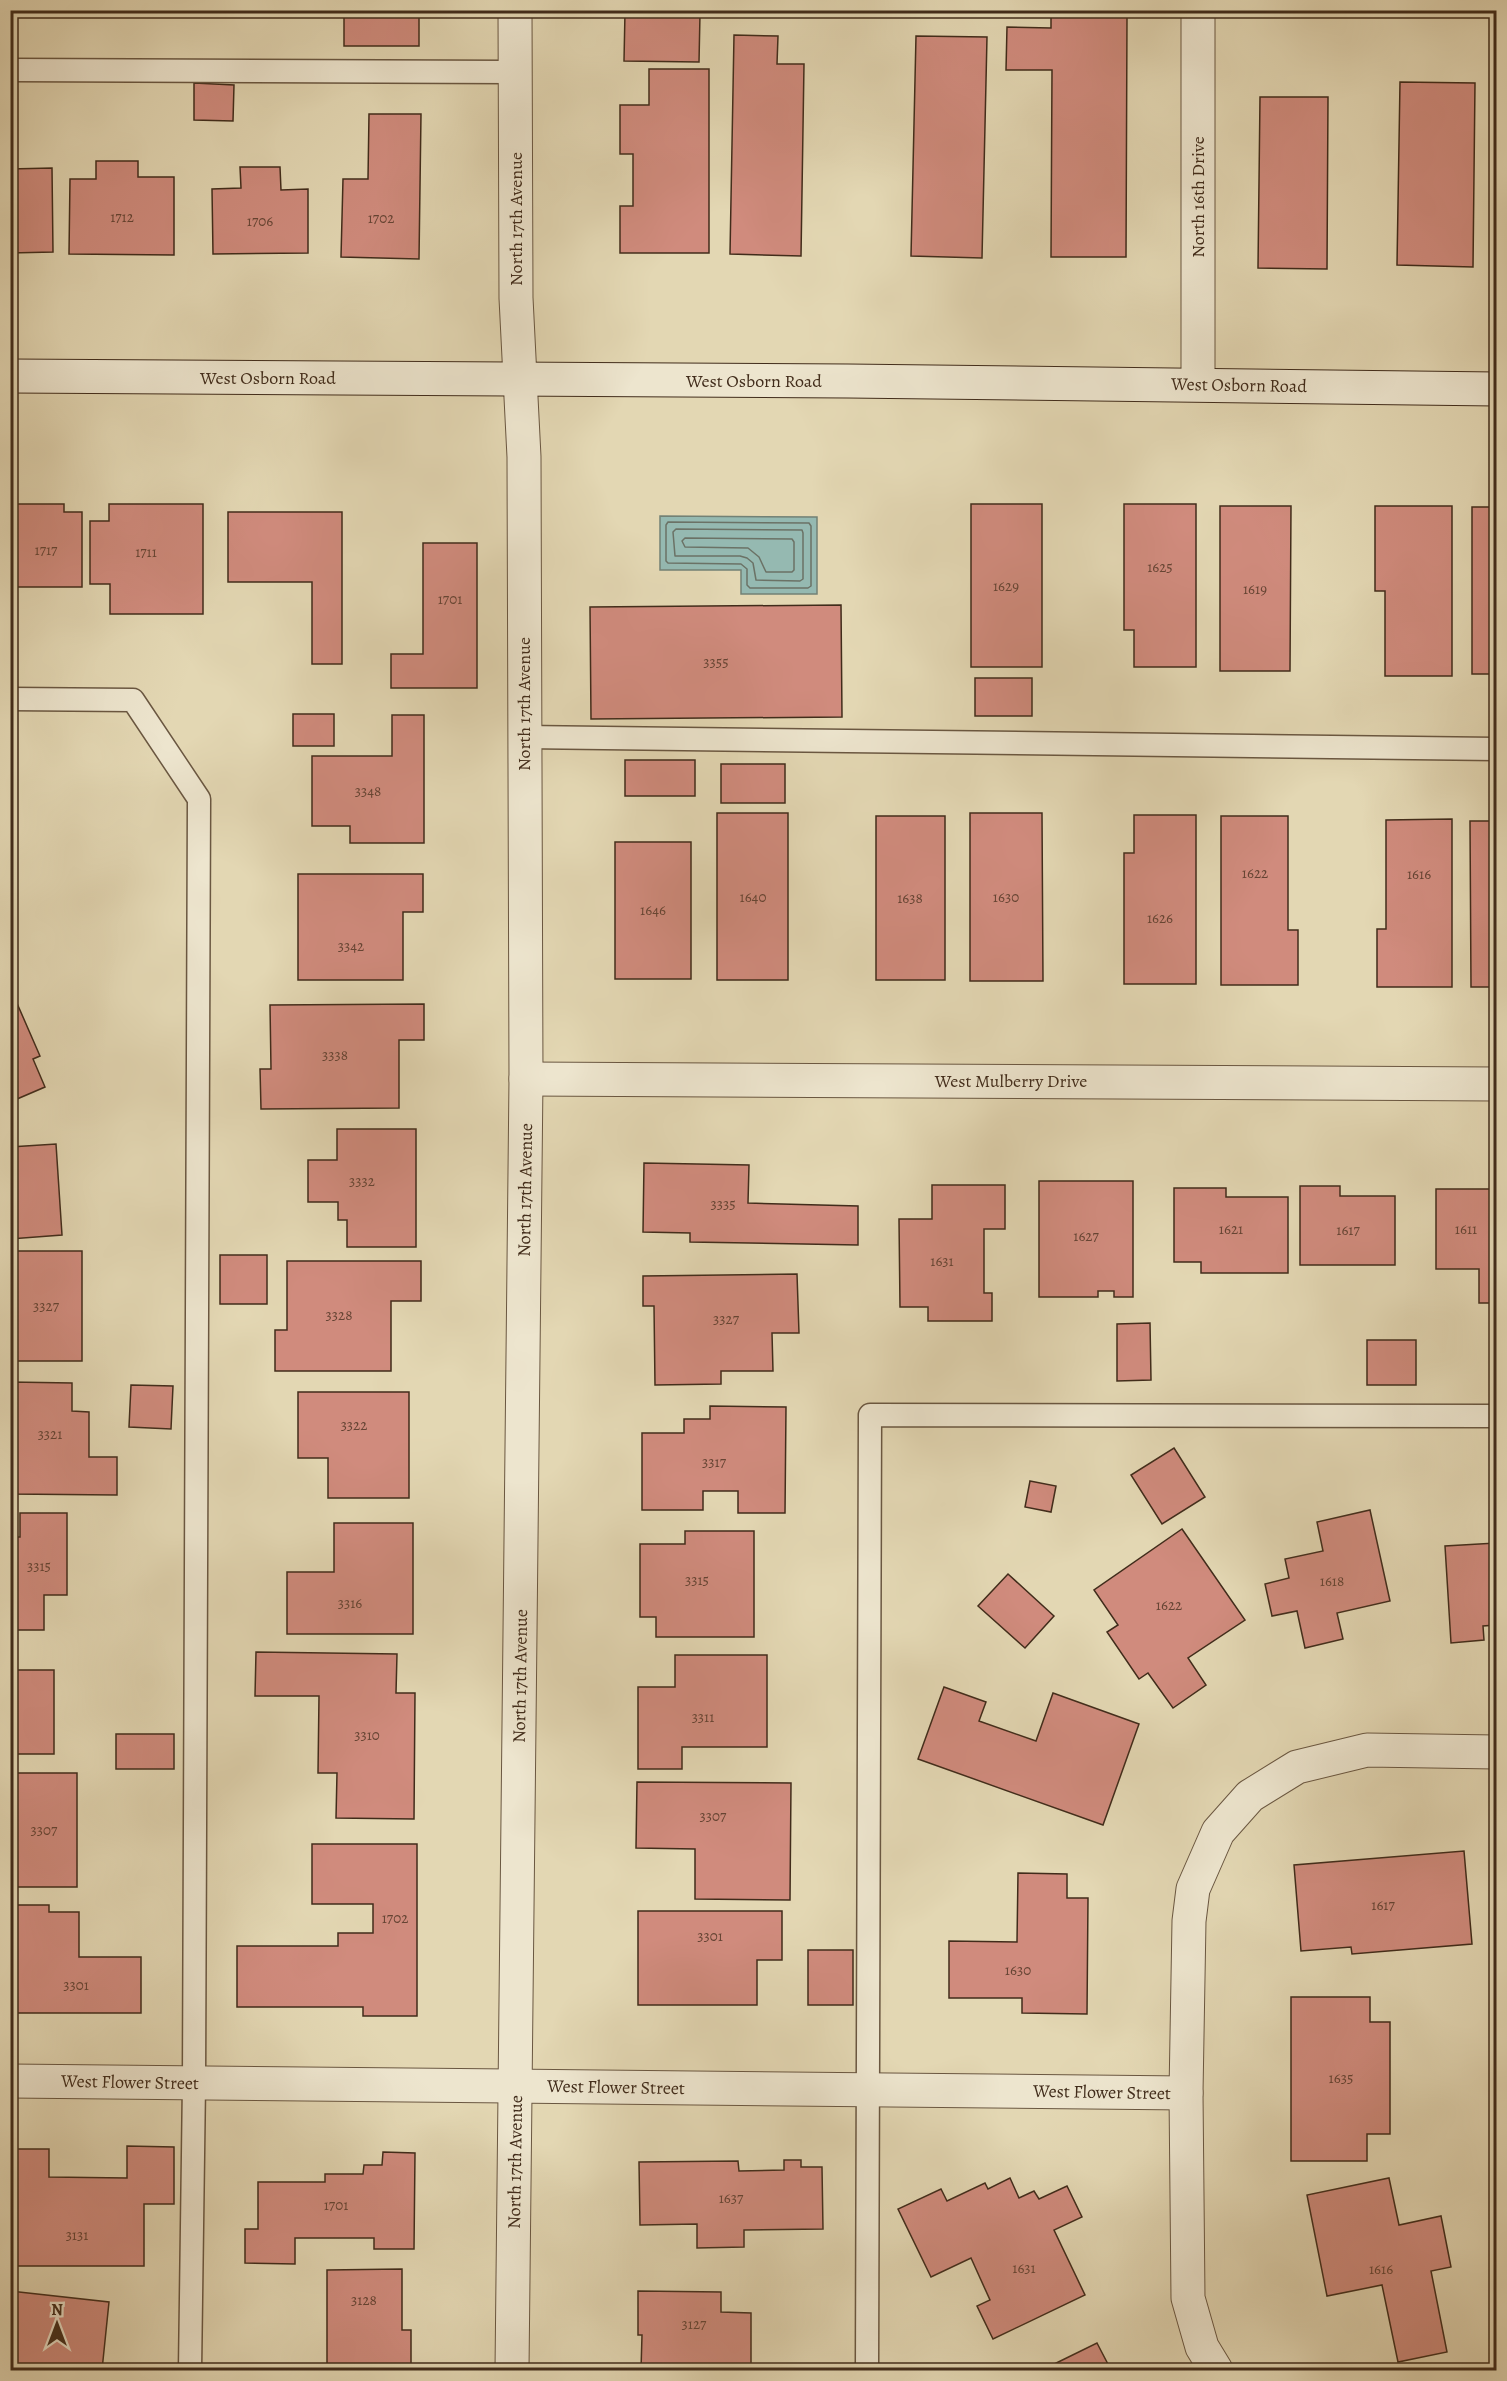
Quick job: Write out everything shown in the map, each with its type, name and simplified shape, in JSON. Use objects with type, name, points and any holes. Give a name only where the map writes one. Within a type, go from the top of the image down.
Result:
[{"type":"street","name":"North 17th Avenue","points":[[512,2370],[526,1079],[524,458],[516,298],[515,10]]},
{"type":"street","name":"North 16th Drive","points":[[1198,10],[1198,384]]},
{"type":"street","name":"West Osborn Road","points":[[10,376],[1198,384],[1497,389]]},
{"type":"street","name":"West Mulberry Drive","points":[[526,1079],[1497,1084]]},
{"type":"street","points":[[1216,2370],[1202,2347],[1188,2298],[1186,2092],[1189,1921],[1193,1888],[1218,1833],[1250,1796],[1297,1767],[1367,1750],[1497,1752]]},
{"type":"street","name":"West Flower Street","points":[[10,2081],[1186,2092]]},
{"type":"lane","points":[[10,70],[516,72]]},
{"type":"lane","points":[[10,699],[132,700],[199,799],[194,2083],[190,2370]]},
{"type":"lane","points":[[525,737],[1497,749]]},
{"type":"lane","points":[[867,2370],[870,1415],[1497,1416]]},
{"type":"water","points":[[660,516],[817,517],[817,594],[741,594],[741,570],[660,570]]},
{"type":"building","points":[[344,10],[419,10],[419,46],[344,46]]},
{"type":"building","points":[[625,12],[700,14],[699,62],[624,61]]},
{"type":"building","points":[[1051,17],[1127,17],[1126,257],[1051,257],[1052,70],[1006,70],[1007,27],[1051,28]]},
{"type":"building","points":[[734,35],[778,36],[777,64],[804,64],[801,256],[730,254]]},
{"type":"building","points":[[916,36],[987,37],[982,258],[911,256]]},
{"type":"building","points":[[649,69],[709,69],[709,253],[620,253],[620,206],[633,206],[633,154],[620,154],[620,105],[649,105]]},
{"type":"building","points":[[1400,82],[1475,83],[1473,267],[1397,265]]},
{"type":"building","points":[[194,83],[234,85],[233,121],[194,120]]},
{"type":"building","points":[[1260,97],[1328,97],[1327,269],[1258,268]]},
{"type":"building","points":[[369,114],[421,114],[419,259],[341,257],[343,179],[368,179]]},
{"type":"building","points":[[96,161],[138,161],[138,177],[174,177],[174,255],[69,254],[70,179],[96,179]]},
{"type":"building","points":[[240,167],[280,167],[281,190],[308,189],[308,253],[213,254],[212,189],[241,188]]},
{"type":"building","points":[[52,168],[53,252],[10,253],[10,169]]},
{"type":"building","points":[[10,504],[64,504],[64,512],[82,512],[82,587],[10,587]]},
{"type":"building","points":[[109,504],[203,504],[203,614],[110,614],[110,584],[90,584],[90,521],[109,521]]},
{"type":"building","points":[[971,504],[1042,504],[1042,667],[971,667]]},
{"type":"building","points":[[1124,504],[1196,504],[1196,667],[1134,667],[1134,630],[1124,630]]},
{"type":"building","points":[[1220,506],[1291,506],[1290,671],[1220,671]]},
{"type":"building","points":[[1375,506],[1452,506],[1452,676],[1385,676],[1385,591],[1375,591]]},
{"type":"building","points":[[1472,507],[1496,507],[1496,674],[1472,674]]},
{"type":"building","points":[[228,512],[342,512],[342,664],[312,664],[312,582],[228,582]]},
{"type":"building","points":[[423,543],[477,543],[477,688],[391,688],[391,654],[423,654]]},
{"type":"building","points":[[841,605],[842,717],[591,719],[590,607]]},
{"type":"building","points":[[975,678],[1032,678],[1032,716],[975,716]]},
{"type":"building","points":[[293,714],[334,714],[334,746],[293,746]]},
{"type":"building","points":[[392,715],[424,715],[424,843],[350,843],[350,826],[312,826],[312,756],[392,756]]},
{"type":"building","points":[[625,760],[695,760],[695,796],[625,796]]},
{"type":"building","points":[[721,764],[785,764],[785,803],[721,803]]},
{"type":"building","points":[[717,813],[788,813],[788,980],[717,980]]},
{"type":"building","points":[[970,813],[1042,813],[1043,981],[970,981]]},
{"type":"building","points":[[1134,815],[1196,815],[1196,984],[1124,984],[1124,853],[1134,853]]},
{"type":"building","points":[[876,816],[945,816],[945,980],[876,980]]},
{"type":"building","points":[[1221,816],[1288,816],[1288,930],[1298,930],[1298,985],[1221,985]]},
{"type":"building","points":[[1452,819],[1452,987],[1377,987],[1377,929],[1386,929],[1386,820]]},
{"type":"building","points":[[1470,821],[1496,821],[1496,987],[1471,987]]},
{"type":"building","points":[[615,842],[691,842],[691,979],[615,979]]},
{"type":"building","points":[[298,874],[423,874],[423,912],[403,912],[403,980],[298,980]]},
{"type":"building","points":[[16,1001],[40,1056],[33,1059],[45,1087],[10,1102],[10,1003]]},
{"type":"building","points":[[424,1004],[424,1040],[399,1040],[399,1108],[261,1109],[260,1069],[271,1069],[270,1005]]},
{"type":"building","points":[[337,1129],[416,1129],[416,1247],[347,1247],[347,1220],[338,1220],[338,1202],[308,1202],[308,1160],[337,1160]]},
{"type":"building","points":[[56,1144],[62,1235],[10,1239],[10,1147]]},
{"type":"building","points":[[644,1163],[749,1165],[748,1203],[858,1206],[858,1245],[690,1242],[690,1233],[643,1232]]},
{"type":"building","points":[[1039,1181],[1133,1181],[1133,1297],[1114,1297],[1114,1291],[1098,1291],[1098,1297],[1039,1297]]},
{"type":"building","points":[[932,1185],[1005,1185],[1005,1229],[984,1229],[984,1293],[992,1293],[992,1321],[928,1321],[928,1307],[900,1307],[899,1219],[932,1219]]},
{"type":"building","points":[[1300,1186],[1340,1186],[1340,1196],[1395,1196],[1395,1265],[1300,1265]]},
{"type":"building","points":[[1174,1188],[1226,1188],[1226,1197],[1288,1197],[1288,1273],[1201,1273],[1201,1262],[1174,1262]]},
{"type":"building","points":[[1436,1189],[1496,1189],[1496,1303],[1479,1303],[1479,1269],[1436,1269]]},
{"type":"building","points":[[10,1251],[82,1251],[82,1361],[10,1361]]},
{"type":"building","points":[[220,1255],[267,1255],[267,1304],[220,1304]]},
{"type":"building","points":[[287,1261],[421,1261],[421,1301],[391,1301],[391,1371],[275,1371],[275,1330],[287,1330]]},
{"type":"building","points":[[797,1274],[799,1333],[772,1333],[773,1371],[721,1371],[721,1384],[655,1385],[654,1306],[643,1306],[643,1276]]},
{"type":"building","points":[[1150,1323],[1151,1380],[1117,1381],[1117,1324]]},
{"type":"building","points":[[1367,1340],[1416,1340],[1416,1385],[1367,1385]]},
{"type":"building","points":[[10,1382],[72,1383],[72,1411],[89,1412],[89,1457],[117,1457],[117,1495],[10,1494]]},
{"type":"building","points":[[131,1385],[173,1386],[171,1429],[129,1427]]},
{"type":"building","points":[[298,1392],[409,1392],[409,1498],[328,1498],[328,1458],[298,1458]]},
{"type":"building","points":[[710,1406],[786,1407],[785,1513],[738,1513],[738,1491],[703,1491],[703,1510],[642,1510],[642,1433],[684,1433],[684,1419],[710,1419]]},
{"type":"building","points":[[1174,1448],[1205,1497],[1162,1524],[1131,1475]]},
{"type":"building","points":[[1030,1481],[1056,1486],[1051,1512],[1025,1507]]},
{"type":"building","points":[[1370,1510],[1390,1601],[1337,1613],[1343,1639],[1305,1648],[1297,1611],[1272,1616],[1265,1584],[1289,1578],[1285,1559],[1323,1551],[1317,1522]]},
{"type":"building","points":[[20,1513],[67,1513],[67,1595],[44,1595],[44,1630],[10,1630],[10,1537],[20,1537]]},
{"type":"building","points":[[334,1523],[413,1523],[413,1634],[287,1634],[287,1572],[334,1572]]},
{"type":"building","points":[[1182,1529],[1245,1620],[1188,1658],[1206,1685],[1173,1708],[1148,1673],[1139,1679],[1107,1632],[1118,1625],[1094,1590]]},
{"type":"building","points":[[685,1531],[754,1531],[754,1637],[656,1637],[656,1617],[640,1617],[640,1544],[685,1544]]},
{"type":"building","points":[[1496,1543],[1496,1625],[1483,1626],[1484,1640],[1451,1643],[1445,1546]]},
{"type":"building","points":[[1008,1574],[1054,1616],[1025,1648],[978,1606]]},
{"type":"building","points":[[256,1652],[397,1654],[396,1693],[415,1693],[414,1819],[336,1818],[337,1773],[318,1773],[319,1696],[255,1696]]},
{"type":"building","points":[[675,1655],[767,1655],[767,1747],[682,1747],[682,1769],[638,1769],[638,1687],[675,1687]]},
{"type":"building","points":[[10,1670],[54,1670],[54,1754],[10,1754]]},
{"type":"building","points":[[944,1687],[986,1702],[979,1721],[1036,1741],[1053,1693],[1139,1724],[1103,1825],[918,1759]]},
{"type":"building","points":[[116,1734],[174,1734],[174,1769],[116,1769]]},
{"type":"building","points":[[10,1773],[77,1773],[77,1887],[10,1887]]},
{"type":"building","points":[[637,1782],[791,1783],[790,1900],[695,1899],[695,1849],[636,1848]]},
{"type":"building","points":[[312,1844],[417,1844],[417,2016],[363,2016],[363,2007],[237,2007],[237,1946],[338,1946],[338,1933],[373,1933],[373,1904],[312,1904]]},
{"type":"building","points":[[1464,1851],[1472,1944],[1352,1954],[1351,1947],[1301,1951],[1294,1865]]},
{"type":"building","points":[[1018,1873],[1067,1874],[1067,1898],[1088,1898],[1087,2014],[1022,2013],[1022,1998],[949,1998],[949,1941],[1017,1942]]},
{"type":"building","points":[[10,1905],[49,1905],[49,1912],[79,1912],[79,1957],[141,1957],[141,2013],[10,2013]]},
{"type":"building","points":[[638,1911],[782,1911],[782,1960],[757,1960],[757,2005],[638,2005]]},
{"type":"building","points":[[808,1950],[853,1950],[853,2005],[808,2005]]},
{"type":"building","points":[[1291,1997],[1370,1997],[1370,2022],[1390,2022],[1390,2134],[1367,2134],[1367,2161],[1291,2161]]},
{"type":"building","points":[[127,2146],[174,2147],[174,2204],[144,2204],[144,2266],[10,2266],[10,2149],[49,2149],[49,2177],[127,2178]]},
{"type":"building","points":[[383,2152],[415,2153],[414,2249],[374,2249],[374,2238],[295,2238],[295,2264],[245,2263],[245,2229],[258,2229],[258,2182],[325,2182],[325,2174],[363,2174],[364,2165],[382,2165]]},
{"type":"building","points":[[784,2160],[801,2160],[801,2167],[822,2167],[823,2229],[744,2230],[744,2247],[697,2248],[697,2224],[640,2225],[639,2162],[738,2161],[739,2171],[784,2170]]},
{"type":"building","points":[[1010,2178],[1019,2198],[1034,2191],[1039,2199],[1067,2186],[1082,2217],[1054,2230],[1085,2295],[993,2339],[977,2306],[990,2300],[971,2258],[931,2277],[898,2209],[941,2189],[947,2201],[985,2183],[988,2189]]},
{"type":"building","points":[[1389,2178],[1399,2225],[1441,2216],[1451,2267],[1431,2271],[1447,2352],[1398,2362],[1382,2285],[1327,2296],[1307,2195]]},
{"type":"building","points":[[402,2269],[402,2330],[411,2330],[411,2370],[327,2370],[327,2270]]},
{"type":"building","points":[[10,2291],[109,2302],[102,2370],[11,2370],[13,2355],[10,2355]]},
{"type":"building","points":[[638,2291],[721,2292],[721,2312],[751,2313],[751,2370],[641,2370],[642,2335],[638,2335]]},
{"type":"building","points":[[1097,2343],[1111,2370],[1042,2370]]}]
